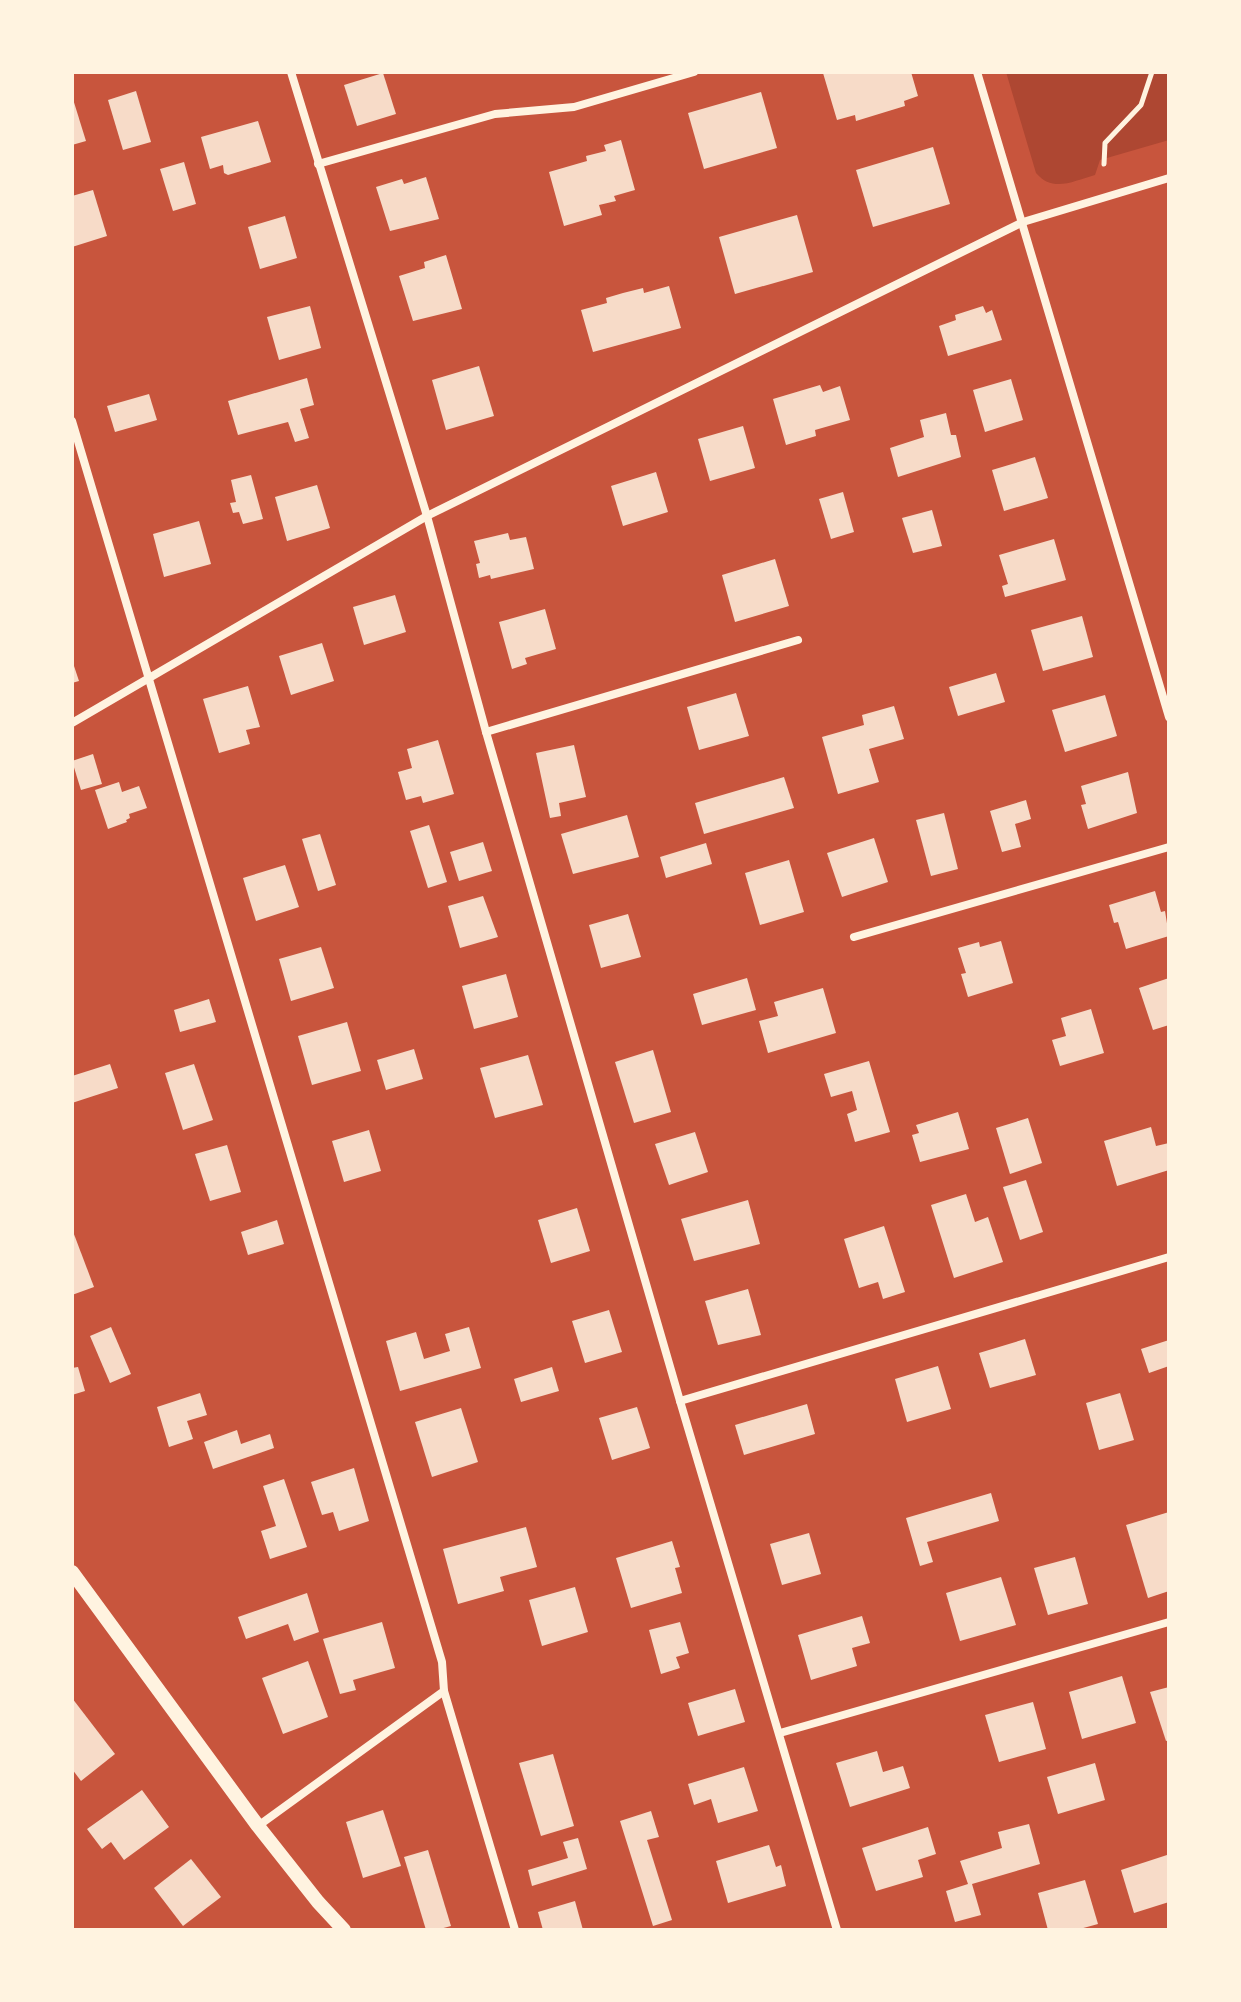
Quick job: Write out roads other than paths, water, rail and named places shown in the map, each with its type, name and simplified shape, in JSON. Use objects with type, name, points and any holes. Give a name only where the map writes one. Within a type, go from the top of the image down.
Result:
[{"type":"street","points":[[291,72],[427,516],[486,732],[837,1930]]},
{"type":"street","points":[[318,164],[495,114],[574,107],[694,72]]},
{"type":"street","points":[[977,72],[1169,717]]},
{"type":"street","points":[[72,723],[427,516],[1023,222],[1169,178]]},
{"type":"street","points":[[72,421],[442,1662],[444,1691],[515,1930]]},
{"type":"street","points":[[486,732],[798,640]]},
{"type":"street","points":[[854,937],[1169,847]]},
{"type":"street","points":[[680,1401],[1169,1257]]},
{"type":"street","points":[[72,1572],[258,1826],[344,1930]]},
{"type":"street","points":[[780,1733],[1169,1622]]},
{"type":"street","points":[[258,1826],[444,1691]]}]
